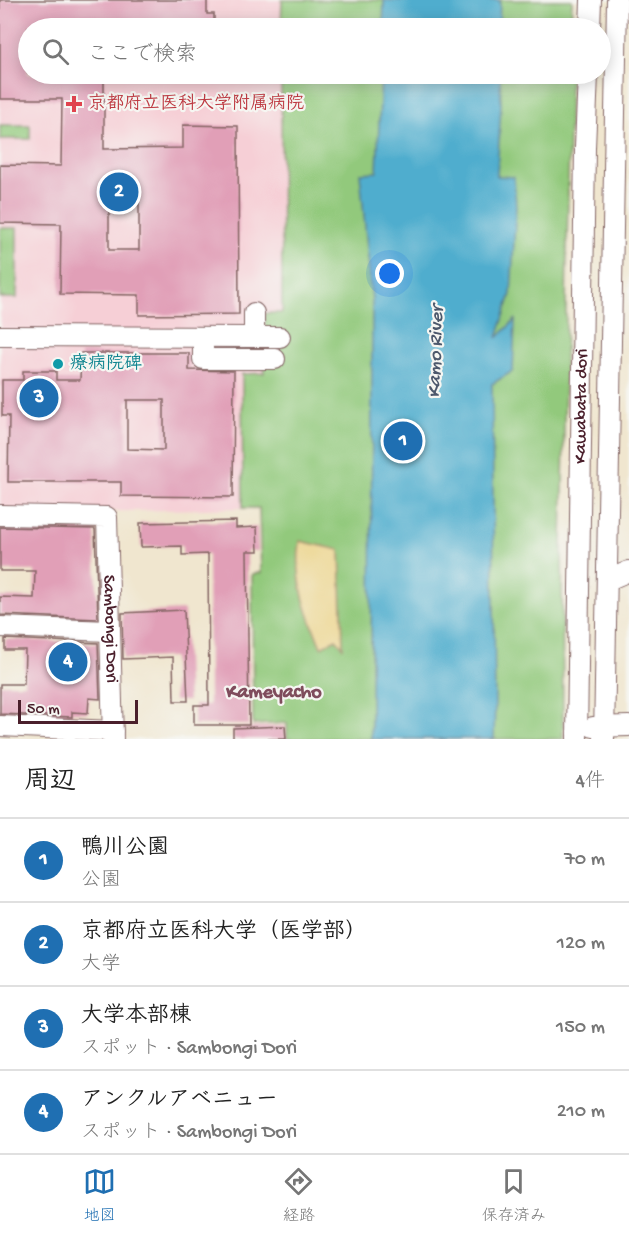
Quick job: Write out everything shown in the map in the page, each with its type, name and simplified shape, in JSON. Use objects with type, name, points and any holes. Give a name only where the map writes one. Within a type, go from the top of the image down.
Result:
[{"type":"street","points":[[590,18],[591,0]]},
{"type":"street","name":"Kawabata dori","points":[[604,733],[616,0]]},
{"type":"street","name":"Kawabata dori","points":[[577,733],[588,84]]},
{"type":"street","points":[[254,314],[254,337]]},
{"type":"street","points":[[0,336],[280,337]]},
{"type":"street","points":[[203,337],[203,359],[275,359]]},
{"type":"street","name":"Sambongi Dori","points":[[0,515],[107,517],[113,735]]},
{"type":"street","points":[[608,580],[629,571]]},
{"type":"street","points":[[0,627],[110,631]]},
{"type":"street","points":[[0,726],[113,735]]},
{"type":"street","points":[[577,733],[604,733],[629,726]]},
{"type":"shaded area","points":[[0,0],[282,0],[281,18],[18,18],[18,84],[281,84],[282,313],[265,314],[264,374],[242,374],[243,508],[93,512],[0,510]]},
{"type":"green space","points":[[282,0],[572,0],[571,18],[281,18]]},
{"type":"green space","points":[[281,84],[570,84],[562,550],[563,739],[287,739],[287,723],[253,725],[252,574],[261,573],[259,508],[243,508],[242,374],[264,373],[265,313],[282,313]]},
{"type":"green space","points":[[0,125],[30,125],[30,139],[0,139]]},
{"type":"green space","points":[[0,228],[17,228],[17,298],[0,298]]},
{"type":"sand","points":[[300,541],[340,550],[343,647],[336,639],[321,647],[306,608],[300,582]]},
{"type":"water","points":[[384,0],[500,0],[499,18],[383,18]]},
{"type":"water","name":"Kamo River","points":[[381,84],[500,84],[497,176],[514,177],[516,206],[511,294],[497,338],[515,320],[513,371],[492,384],[494,739],[371,739],[372,301],[360,173],[377,172]]},
{"type":"building","points":[[0,0],[207,0],[207,14],[214,14],[214,18],[18,18],[18,84],[104,84],[104,149],[183,148],[183,125],[238,126],[239,314],[139,315],[139,295],[60,294],[61,224],[0,223],[0,165],[61,166],[62,99],[0,99]],"holes":[[[109,189],[139,189],[139,250],[109,250]]]},
{"type":"building","points":[[81,353],[189,353],[189,370],[234,371],[233,497],[121,496],[121,482],[8,482],[9,416],[2,416],[2,380],[23,380],[23,371],[56,371],[56,380],[80,380]],"holes":[[[127,400],[164,400],[164,450],[127,449]]]},
{"type":"building","points":[[236,521],[236,528],[257,527],[258,551],[247,551],[249,725],[194,725],[194,705],[209,705],[208,554],[182,555],[182,546],[141,547],[140,523]]},
{"type":"building","points":[[0,527],[95,529],[98,619],[0,615],[0,597],[34,598],[35,571],[0,571]]},
{"type":"building","points":[[184,610],[188,701],[174,701],[173,657],[123,659],[122,613]]},
{"type":"building","points":[[5,639],[98,643],[100,699],[89,698],[88,713],[72,712],[72,717],[0,714],[0,684],[24,684],[25,650],[5,650]]},
{"type":"building","points":[[285,726],[286,739],[233,739],[233,728]]},
{"type":"place","name":"京都府立医科大学附属病院","points":[[74,104]]},
{"type":"place","name":"京都府立医科大学（医学部）","points":[[119,192]]},
{"type":"place","name":"療病院碑","points":[[58,364]]},
{"type":"place","name":"大学本部棟","points":[[39,398]]},
{"type":"place","name":"鴨川公園","points":[[403,441]]},
{"type":"place","name":"アンクルアベニュー","points":[[68,662]]},
{"type":"district","name":"Kameyacho","points":[[274,693]]}]
